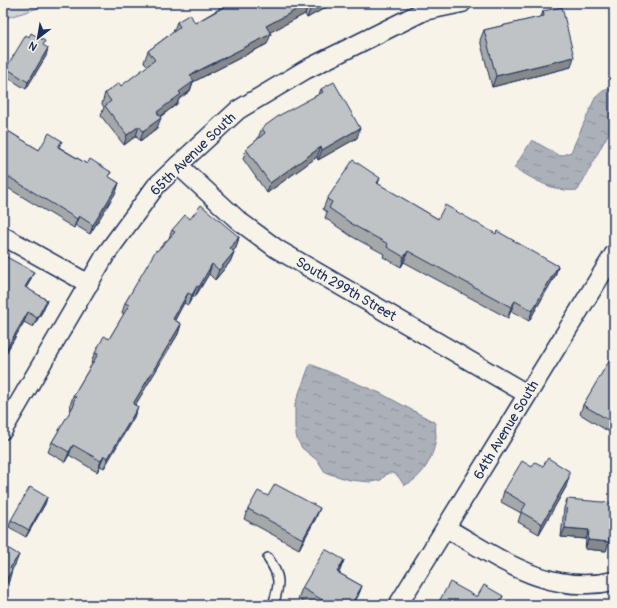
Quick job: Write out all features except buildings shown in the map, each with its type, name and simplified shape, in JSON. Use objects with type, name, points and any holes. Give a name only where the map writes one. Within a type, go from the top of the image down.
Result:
[{"type":"street","name":"65th Avenue South","points":[[3,430],[106,254],[156,186],[178,165],[238,110],[305,70],[424,11],[462,3]]},
{"type":"street","name":"South 299th Street","points":[[178,165],[239,221],[278,249],[527,394]]},
{"type":"street","points":[[3,236],[89,284]]},
{"type":"street","name":"64th Avenue South","points":[[398,605],[614,254]]},
{"type":"street","points":[[446,528],[520,569],[544,579],[566,585],[580,586],[614,581]]},
{"type":"lane","points":[[268,558],[276,570],[278,578],[278,590],[273,605]]},
{"type":"green space","points":[[3,3],[54,3],[3,19]]},
{"type":"water","points":[[614,88],[614,123],[578,190],[552,187],[537,181],[514,168],[532,140],[560,156],[571,152],[595,98],[603,91]]},
{"type":"water","points":[[310,364],[380,393],[436,423],[435,445],[430,459],[422,473],[404,485],[398,476],[393,473],[388,473],[381,480],[371,482],[350,480],[325,472],[318,461],[302,448],[297,439],[295,429],[295,404]]}]
